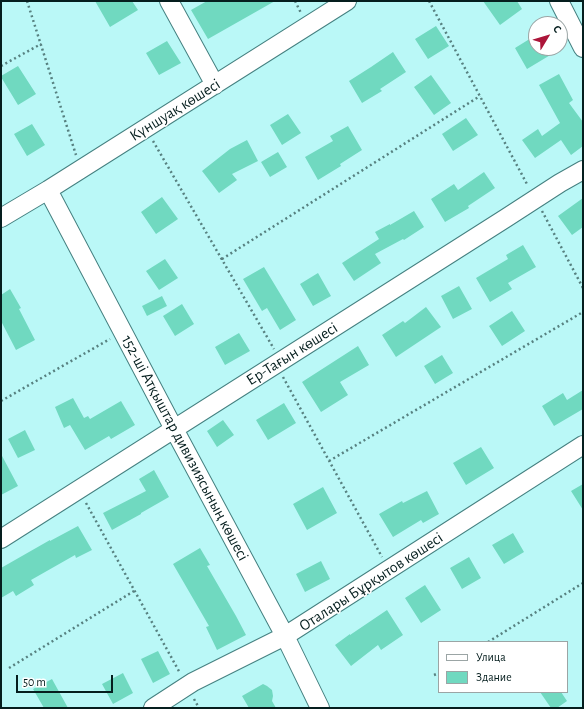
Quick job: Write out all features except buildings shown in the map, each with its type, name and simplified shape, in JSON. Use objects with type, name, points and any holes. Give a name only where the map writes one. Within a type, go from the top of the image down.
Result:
[{"type":"street","points":[[169,1],[215,85]]},
{"type":"street","name":"Күншуақ көшесі","points":[[1,218],[48,190],[347,1]]},
{"type":"street","points":[[559,1],[583,48]]},
{"type":"street","name":"Ер-Тағын көшесі","points":[[1,539],[279,363],[560,182],[583,170]]},
{"type":"street","name":"152-ші Атқыштар дивизиясының көшесі","points":[[48,190],[285,636],[320,708]]},
{"type":"street","name":"Оталары Бұрқытов көшесі","points":[[153,708],[193,682],[285,636],[583,445]]},
{"type":"path","points":[[27,1],[81,169]]},
{"type":"path","points":[[429,1],[583,288]]},
{"type":"path","points":[[1,66],[41,44]]},
{"type":"path","points":[[222,260],[480,96]]},
{"type":"path","points":[[146,128],[279,363],[329,461],[389,570]]},
{"type":"path","points":[[329,461],[583,312]]},
{"type":"path","points":[[1,402],[123,331]]},
{"type":"path","points":[[79,490],[187,686]]},
{"type":"path","points":[[490,641],[583,583]]},
{"type":"path","points":[[9,668],[134,592]]},
{"type":"path","points":[[434,675],[438,673]]}]
